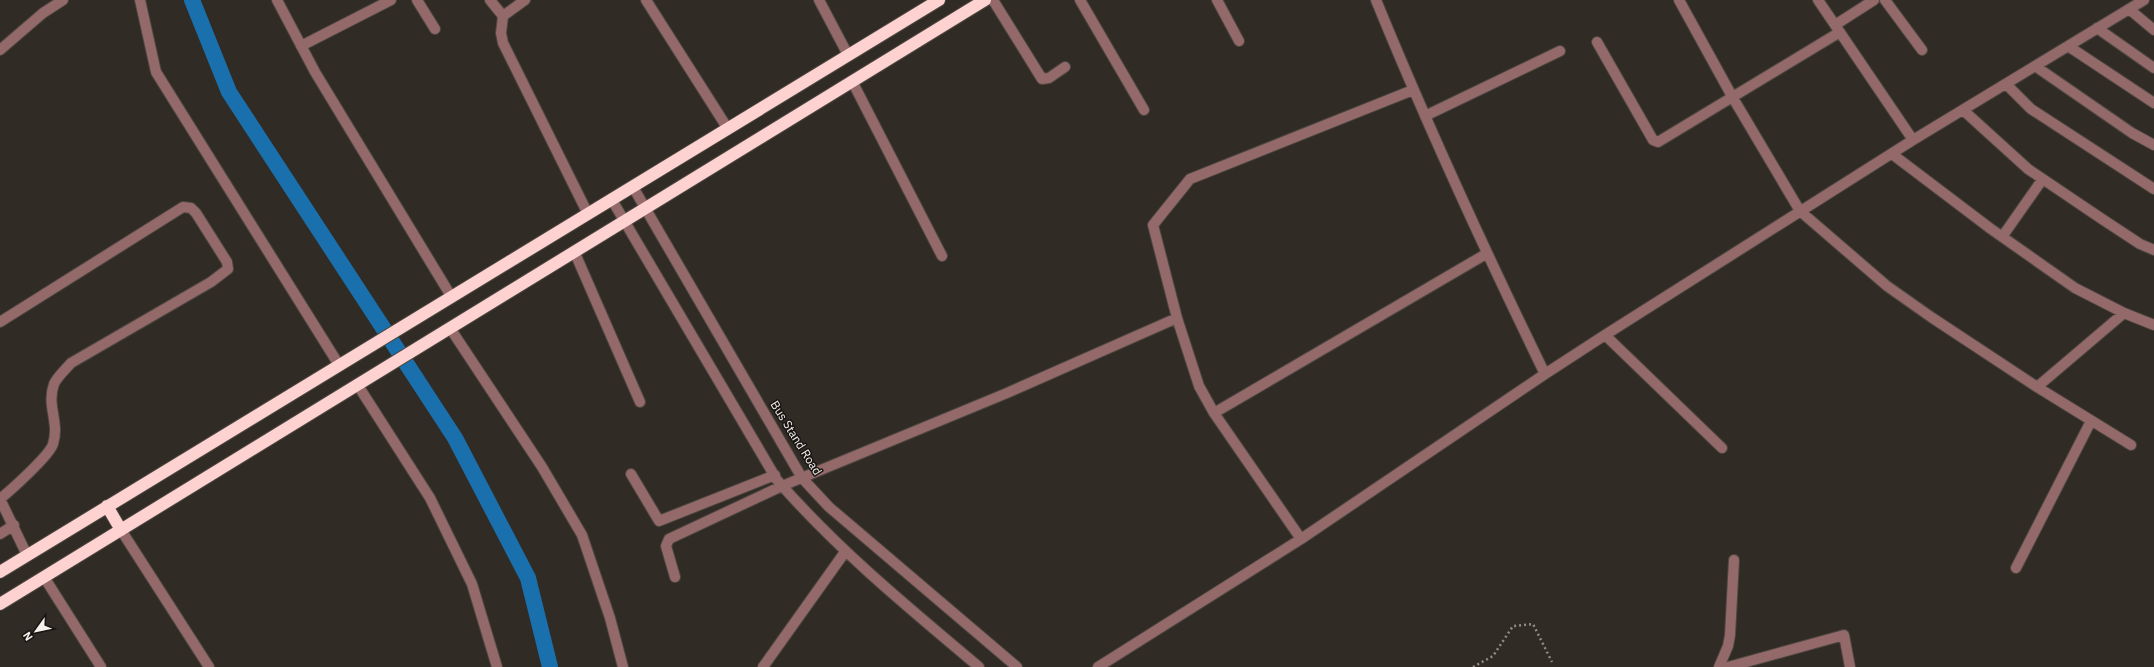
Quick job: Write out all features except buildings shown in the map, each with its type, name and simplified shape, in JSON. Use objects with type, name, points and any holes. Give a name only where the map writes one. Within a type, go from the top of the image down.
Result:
[{"type":"highway","points":[[0,572],[360,351],[612,200],[939,0]]},
{"type":"highway","points":[[0,604],[985,0]]},
{"type":"highway","points":[[106,506],[121,530]]},
{"type":"street","points":[[0,50],[43,12],[63,0]]},
{"type":"street","points":[[140,0],[156,72],[339,365]]},
{"type":"street","points":[[277,0],[301,46],[451,296]]},
{"type":"street","points":[[301,46],[391,0]]},
{"type":"street","points":[[417,0],[435,29]]},
{"type":"street","points":[[490,0],[503,16],[501,33],[503,43],[588,214]]},
{"type":"street","points":[[503,16],[525,0]]},
{"type":"street","points":[[646,0],[728,129]]},
{"type":"street","points":[[819,0],[848,55]]},
{"type":"street","points":[[993,0],[1042,79],[1049,78],[1065,67]]},
{"type":"street","points":[[1080,0],[1144,110]]},
{"type":"street","points":[[1217,0],[1239,41]]},
{"type":"street","points":[[1376,0],[1413,90],[1486,254],[1545,374]]},
{"type":"street","points":[[1679,0],[1733,98],[1800,211],[1887,286],[2037,387],[2131,445]]},
{"type":"street","points":[[1818,0],[1913,140]]},
{"type":"street","points":[[1597,42],[1655,142],[1660,142],[1733,98],[1837,28],[1874,0]]},
{"type":"street","points":[[1885,0],[1922,50]]},
{"type":"street","points":[[1098,667],[1301,539],[1605,335],[1913,140],[2144,0]]},
{"type":"street","points":[[2129,9],[2154,30]]},
{"type":"street","points":[[2097,28],[2154,68]]},
{"type":"street","points":[[2068,46],[2154,103]]},
{"type":"street","points":[[1425,116],[1560,51]]},
{"type":"street","points":[[2035,66],[2132,133],[2154,145]]},
{"type":"street","points":[[852,81],[942,256]]},
{"type":"street","points":[[2006,84],[2031,109],[2079,142],[2154,189]]},
{"type":"street","points":[[1301,539],[1214,413],[1200,386],[1177,318],[1153,225],[1190,179],[1413,90]]},
{"type":"street","points":[[1963,110],[2042,180],[2121,232],[2154,250]]},
{"type":"street","points":[[1892,154],[2002,237],[2075,288],[2124,313],[2154,325]]},
{"type":"street","points":[[2002,237],[2042,180]]},
{"type":"street","name":"Bus Stand Road","points":[[633,187],[802,478],[829,507],[1017,667]]},
{"type":"street","points":[[612,200],[774,475],[782,486],[870,576],[979,667]]},
{"type":"street","points":[[0,322],[183,207],[191,208],[196,213],[227,262],[228,269],[211,282],[71,363],[54,383],[50,402],[56,430],[52,446],[14,488],[0,499],[14,525],[27,555]]},
{"type":"street","points":[[574,251],[640,402]]},
{"type":"street","points":[[1214,413],[1486,254]]},
{"type":"street","points":[[2037,387],[2124,313]]},
{"type":"street","points":[[674,577],[666,546],[669,539],[782,486],[1007,393],[1177,318]]},
{"type":"street","points":[[450,328],[542,467],[582,535],[610,618],[623,667]]},
{"type":"street","points":[[1605,335],[1722,448]]},
{"type":"street","points":[[357,384],[430,498],[472,584],[497,667]]},
{"type":"street","points":[[2016,568],[2091,421]]},
{"type":"street","points":[[631,474],[659,521],[774,475]]},
{"type":"street","points":[[0,534],[14,525]]},
{"type":"street","points":[[121,530],[209,667]]},
{"type":"street","points":[[763,667],[845,552]]},
{"type":"street","points":[[1719,667],[1728,646],[1730,635],[1734,560]]},
{"type":"street","points":[[44,577],[101,667]]},
{"type":"street","points":[[1728,667],[1844,635],[1850,667]]},
{"type":"path","points":[[1474,667],[1493,656],[1513,626],[1533,624],[1552,662]]},
{"type":"waterway","points":[[192,0],[229,92],[455,438],[528,578],[550,667]]}]
